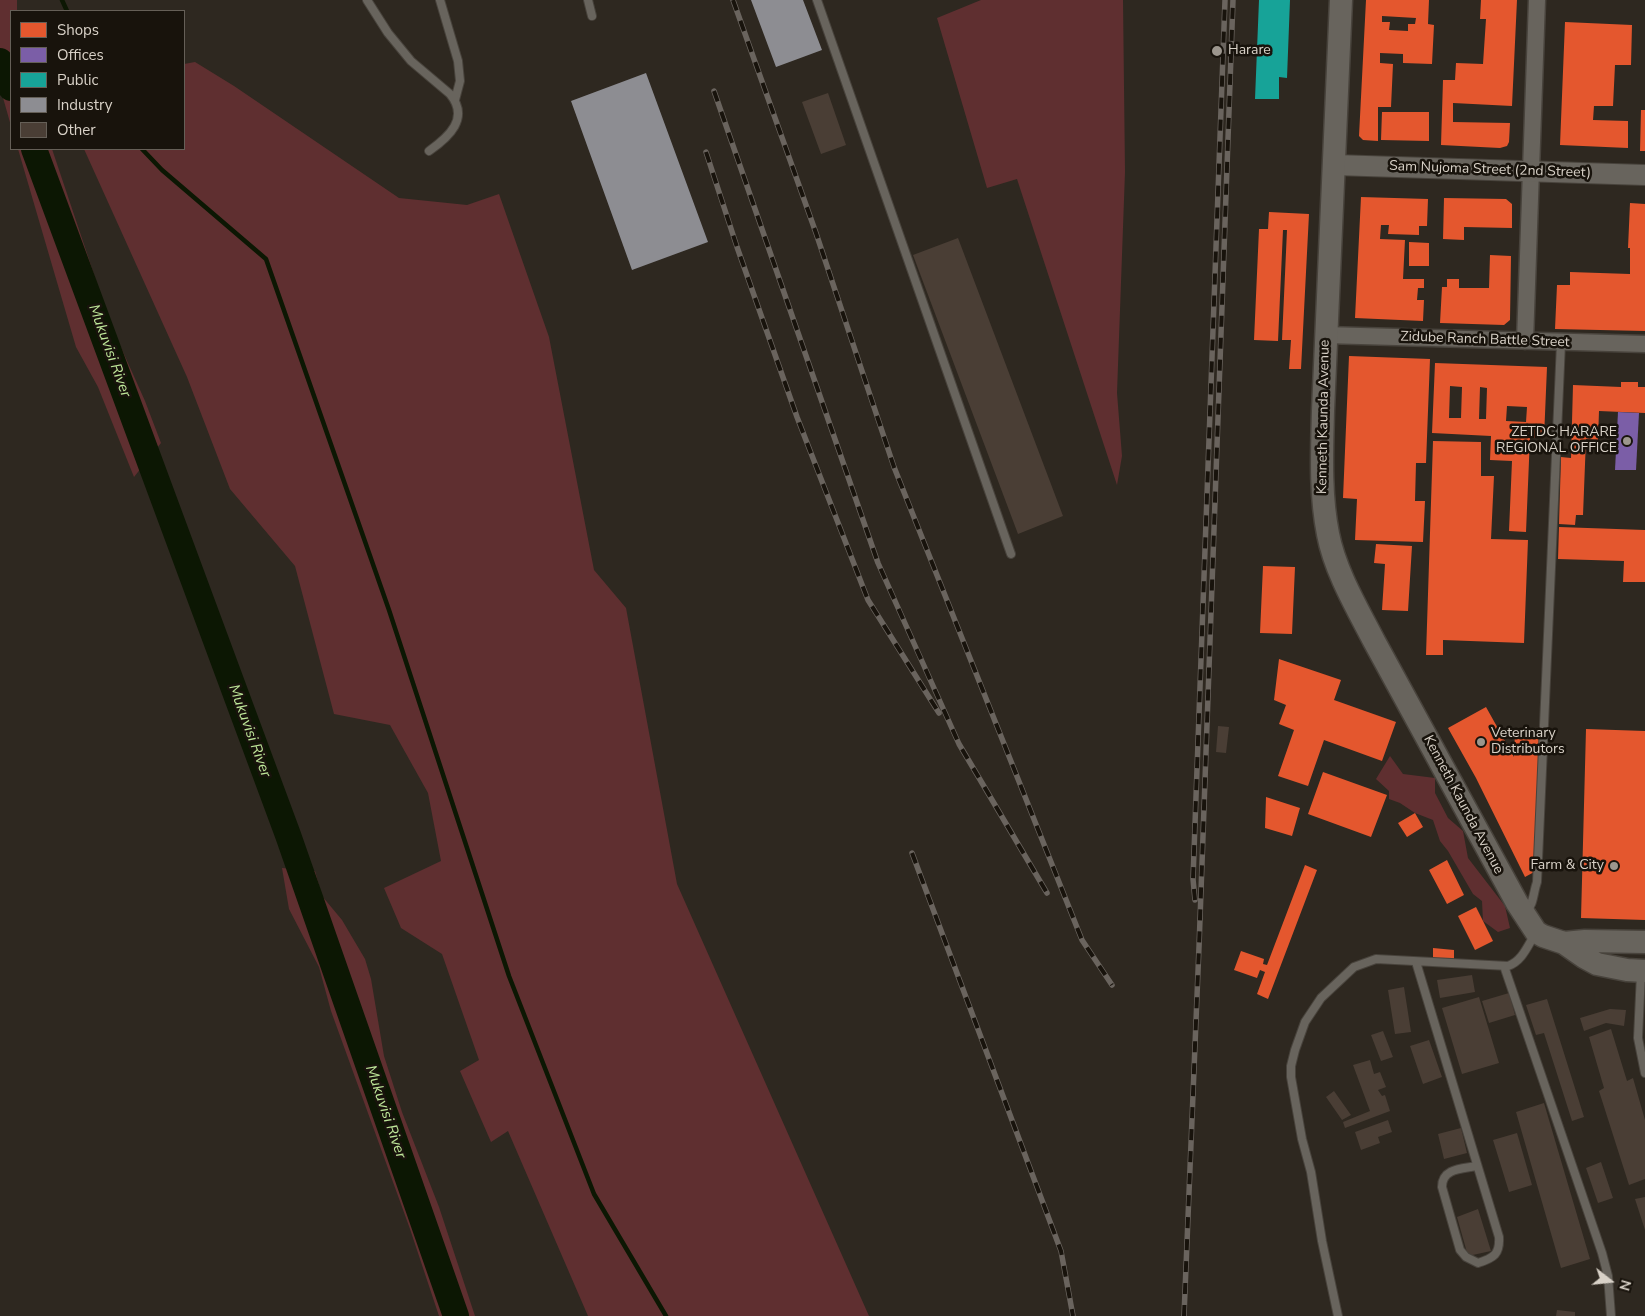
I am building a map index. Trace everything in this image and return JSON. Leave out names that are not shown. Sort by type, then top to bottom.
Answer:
[{"type":"main road","name":"Kenneth Kaunda Avenue","points":[[1341,0],[1335,165],[1325,335],[1322,472],[1328,536],[1339,569],[1374,640],[1517,903],[1530,923]]},
{"type":"main road","points":[[1530,923],[1543,936],[1564,944],[1584,958],[1598,964],[1626,970],[1643,971]]},
{"type":"main road","points":[[1564,944],[1585,941],[1645,942]]},
{"type":"street","points":[[1524,341],[1537,0]]},
{"type":"street","name":"Sam Nujoma Street (2nd Street)","points":[[1335,165],[1645,175]]},
{"type":"street","name":"Zidube Ranch Battle Street","points":[[1325,335],[1645,344]]},
{"type":"lane","points":[[367,0],[388,33],[411,61],[450,94],[458,106],[455,126],[450,134],[429,151]]},
{"type":"lane","points":[[440,0],[458,61],[460,81],[455,100]]},
{"type":"lane","points":[[588,0],[592,16]]},
{"type":"lane","points":[[816,0],[1011,554]]},
{"type":"lane","points":[[1338,1316],[1322,1241],[1313,1181],[1302,1139],[1291,1077],[1293,1058],[1305,1022],[1321,998],[1354,968],[1376,959],[1504,966],[1513,964],[1522,957],[1530,923],[1534,891],[1538,882],[1561,343]]},
{"type":"lane","points":[[1416,962],[1499,1237],[1500,1246],[1497,1253],[1490,1259],[1478,1263],[1466,1257],[1460,1250],[1442,1187],[1442,1180],[1452,1171],[1477,1166]]},
{"type":"lane","points":[[1504,966],[1602,1253],[1608,1276],[1611,1316]]},
{"type":"lane","points":[[1643,971],[1638,1038],[1645,1073]]},
{"type":"shaded area","points":[[0,0],[17,0],[17,10],[10,10],[10,122],[0,87]]},
{"type":"shaded area","points":[[981,0],[1123,0],[1125,172],[1117,393],[1122,456],[1117,485],[1017,179],[987,188],[937,18]]},
{"type":"shaded area","points":[[195,62],[234,86],[399,198],[467,205],[499,194],[549,337],[594,570],[626,608],[677,884],[869,1316],[588,1316],[508,1131],[491,1142],[460,1071],[479,1060],[442,954],[401,928],[384,888],[441,861],[428,793],[390,725],[334,714],[295,566],[230,489],[187,377],[84,150],[185,150],[185,64]]},
{"type":"shaded area","points":[[18,150],[52,150],[111,325],[145,401],[161,443],[134,477],[98,387],[76,347]]},
{"type":"shaded area","points":[[1390,756],[1403,774],[1435,778],[1435,793],[1448,818],[1463,831],[1468,858],[1505,906],[1510,928],[1498,932],[1483,921],[1482,901],[1473,894],[1448,851],[1440,841],[1433,820],[1389,799],[1389,791],[1376,779]]},
{"type":"shaded area","points":[[282,868],[315,871],[322,896],[342,920],[365,959],[371,979],[384,1056],[402,1112],[439,1207],[475,1316],[439,1316],[410,1229],[331,1011],[319,967],[289,909]]},
{"type":"building: Shops","points":[[1366,0],[1429,0],[1428,24],[1434,25],[1432,64],[1403,63],[1403,54],[1380,53],[1380,63],[1393,64],[1391,107],[1378,107],[1378,141],[1363,140],[1359,136]],"holes":[[[1382,16],[1416,18],[1415,24],[1408,24],[1408,31],[1389,30],[1390,22],[1382,22]]]},
{"type":"building: Shops","points":[[1481,0],[1517,0],[1512,106],[1453,103],[1453,122],[1510,123],[1509,142],[1507,146],[1500,148],[1441,145],[1443,80],[1455,80],[1456,63],[1483,64],[1486,19],[1480,19]]},
{"type":"building: Shops","points":[[1565,22],[1632,25],[1631,65],[1615,65],[1613,106],[1594,106],[1593,120],[1628,121],[1628,148],[1560,145]]},
{"type":"building: Shops","points":[[1641,110],[1645,110],[1645,151],[1640,151]]},
{"type":"building: Shops","points":[[1382,112],[1429,112],[1429,141],[1381,140]]},
{"type":"building: Shops","points":[[1361,197],[1428,199],[1427,226],[1419,226],[1419,235],[1388,234],[1389,225],[1381,225],[1380,239],[1405,240],[1403,279],[1424,279],[1424,288],[1418,288],[1417,300],[1424,300],[1423,321],[1355,318]]},
{"type":"building: Shops","points":[[1444,198],[1506,199],[1512,204],[1512,228],[1464,227],[1464,240],[1443,239]]},
{"type":"building: Shops","points":[[1630,203],[1645,204],[1645,331],[1555,329],[1557,285],[1570,285],[1570,272],[1630,274],[1630,248],[1628,248]]},
{"type":"building: Shops","points":[[1269,212],[1309,214],[1301,369],[1289,369],[1291,340],[1282,340],[1287,230],[1283,230],[1278,341],[1254,340],[1259,229],[1268,229]]},
{"type":"building: Shops","points":[[1409,242],[1429,243],[1429,266],[1409,266]]},
{"type":"building: Shops","points":[[1490,255],[1511,256],[1510,320],[1504,325],[1440,323],[1442,287],[1447,287],[1447,279],[1459,279],[1459,288],[1489,288]]},
{"type":"building: Shops","points":[[1349,356],[1430,359],[1426,463],[1416,463],[1415,501],[1425,501],[1423,542],[1355,540],[1357,499],[1343,498]]},
{"type":"building: Shops","points":[[1435,363],[1547,367],[1544,438],[1530,437],[1526,532],[1509,531],[1512,461],[1490,460],[1491,436],[1432,433]],"holes":[[[1450,386],[1462,387],[1461,418],[1449,418]],[[1480,387],[1487,388],[1486,419],[1479,419]],[[1507,406],[1527,407],[1526,422],[1506,421]]]},
{"type":"building: Shops","points":[[1621,382],[1638,382],[1638,387],[1645,387],[1645,413],[1599,411],[1598,440],[1586,439],[1583,515],[1576,515],[1575,525],[1559,524],[1561,457],[1571,458],[1573,385],[1621,387]]},
{"type":"building: Shops","points":[[1433,441],[1481,442],[1481,476],[1494,476],[1491,539],[1528,540],[1524,643],[1443,640],[1443,655],[1426,655]]},
{"type":"building: Shops","points":[[1559,527],[1645,530],[1645,582],[1623,582],[1624,561],[1558,559]]},
{"type":"building: Shops","points":[[1376,544],[1412,546],[1408,611],[1382,610],[1385,564],[1374,563]]},
{"type":"building: Shops","points":[[1263,566],[1295,567],[1292,634],[1260,633]]},
{"type":"building: Shops","points":[[1279,659],[1341,680],[1334,700],[1396,722],[1382,761],[1324,740],[1308,786],[1278,776],[1294,730],[1279,724],[1286,705],[1274,700]]},
{"type":"building: Shops","points":[[1486,707],[1514,757],[1515,731],[1540,732],[1536,871],[1525,877],[1476,778],[1448,728]]},
{"type":"building: Shops","points":[[1586,729],[1645,731],[1645,920],[1581,918]]},
{"type":"building: Shops","points":[[1323,772],[1387,795],[1371,837],[1308,814]]},
{"type":"building: Shops","points":[[1266,797],[1300,808],[1292,836],[1265,828]]},
{"type":"building: Shops","points":[[1415,813],[1423,827],[1407,837],[1398,823]]},
{"type":"building: Shops","points":[[1447,860],[1464,895],[1447,904],[1429,870]]},
{"type":"building: Shops","points":[[1305,865],[1317,870],[1268,999],[1257,994],[1265,972],[1260,970],[1257,978],[1234,970],[1241,951],[1264,959],[1263,964],[1267,965]]},
{"type":"building: Shops","points":[[1476,907],[1493,941],[1475,950],[1458,916]]},
{"type":"building: Shops","points":[[1433,948],[1454,950],[1454,960],[1433,958]]},
{"type":"building: Offices","name":"ZETDC HARARE REGIONAL OFFICE","points":[[1618,412],[1639,413],[1636,470],[1615,470]]},
{"type":"building: Public","points":[[1259,0],[1290,0],[1287,78],[1279,77],[1279,99],[1255,99]]},
{"type":"building: Industry","points":[[751,0],[803,0],[822,50],[776,67]]},
{"type":"building: Industry","points":[[646,73],[708,242],[632,270],[571,101]]},
{"type":"building: Other","points":[[828,93],[846,145],[821,154],[802,102]]},
{"type":"building: Other","points":[[958,238],[1063,516],[1018,534],[913,255]]},
{"type":"building: Other","points":[[1218,726],[1229,727],[1226,753],[1216,752]]},
{"type":"building: Other","points":[[1472,975],[1475,992],[1440,998],[1437,980]]},
{"type":"building: Other","points":[[1404,987],[1411,1032],[1395,1034],[1388,990]]},
{"type":"building: Other","points":[[1509,993],[1515,1015],[1489,1023],[1482,1001]]},
{"type":"building: Other","points":[[1479,997],[1499,1063],[1462,1074],[1442,1008]]},
{"type":"building: Other","points":[[1547,999],[1584,1117],[1572,1121],[1544,1033],[1536,1035],[1526,1005]]},
{"type":"building: Other","points":[[1610,1009],[1626,1010],[1624,1026],[1606,1023],[1584,1031],[1580,1018]]},
{"type":"building: Other","points":[[1611,1029],[1627,1081],[1633,1078],[1645,1120],[1645,1179],[1629,1185],[1599,1091],[1604,1088],[1589,1037]]},
{"type":"building: Other","points":[[1383,1031],[1393,1057],[1381,1061],[1371,1035]]},
{"type":"building: Other","points":[[1429,1040],[1442,1077],[1423,1084],[1410,1046]]},
{"type":"building: Other","points":[[1370,1060],[1374,1074],[1380,1072],[1386,1087],[1378,1090],[1382,1096],[1385,1095],[1390,1111],[1345,1128],[1343,1122],[1370,1111],[1353,1065]]},
{"type":"building: Other","points":[[1334,1091],[1351,1115],[1342,1120],[1326,1097]]},
{"type":"building: Other","points":[[1544,1103],[1590,1259],[1561,1268],[1516,1112]]},
{"type":"building: Other","points":[[1388,1120],[1392,1132],[1378,1137],[1380,1143],[1361,1150],[1355,1132]]},
{"type":"building: Other","points":[[1461,1128],[1467,1153],[1444,1159],[1438,1134]]},
{"type":"building: Other","points":[[1517,1133],[1532,1185],[1509,1192],[1493,1140]]},
{"type":"building: Other","points":[[1601,1162],[1613,1198],[1598,1203],[1586,1168]]},
{"type":"building: Other","points":[[1645,1197],[1645,1230],[1635,1199]]},
{"type":"building: Other","points":[[1478,1209],[1491,1251],[1468,1256],[1457,1217]]},
{"type":"building: Other","points":[[1557,1310],[1575,1312],[1575,1316],[1556,1316]]},
{"type":"waterway","points":[[62,0],[67,10]]},
{"type":"waterway","name":"Mukuvisi River","points":[[0,61],[10,86]]},
{"type":"waterway","name":"Mukuvisi River","points":[[34,150],[288,835],[456,1316]]},
{"type":"waterway","points":[[143,150],[162,170],[266,259],[389,610],[509,976],[594,1194],[666,1316]]},
{"type":"railway","points":[[733,0],[816,233],[894,467],[1082,940],[1112,985]]},
{"type":"railway","points":[[1195,900],[1193,879],[1225,0]]},
{"type":"railway","points":[[1184,1316],[1233,0]]},
{"type":"railway","points":[[714,91],[878,563],[959,744],[1047,893]]},
{"type":"railway","points":[[706,152],[737,247],[797,417],[868,600],[939,713]]},
{"type":"railway","points":[[912,853],[1061,1251],[1073,1316]]},
{"type":"place","name":"Harare","points":[[1217,51]]},
{"type":"place","name":"ZETDC HARARE REGIONAL OFFICE","points":[[1627,441]]},
{"type":"place","name":"Veterinary Distributors","points":[[1481,742]]},
{"type":"place","name":"Farm & City","points":[[1614,866]]}]
